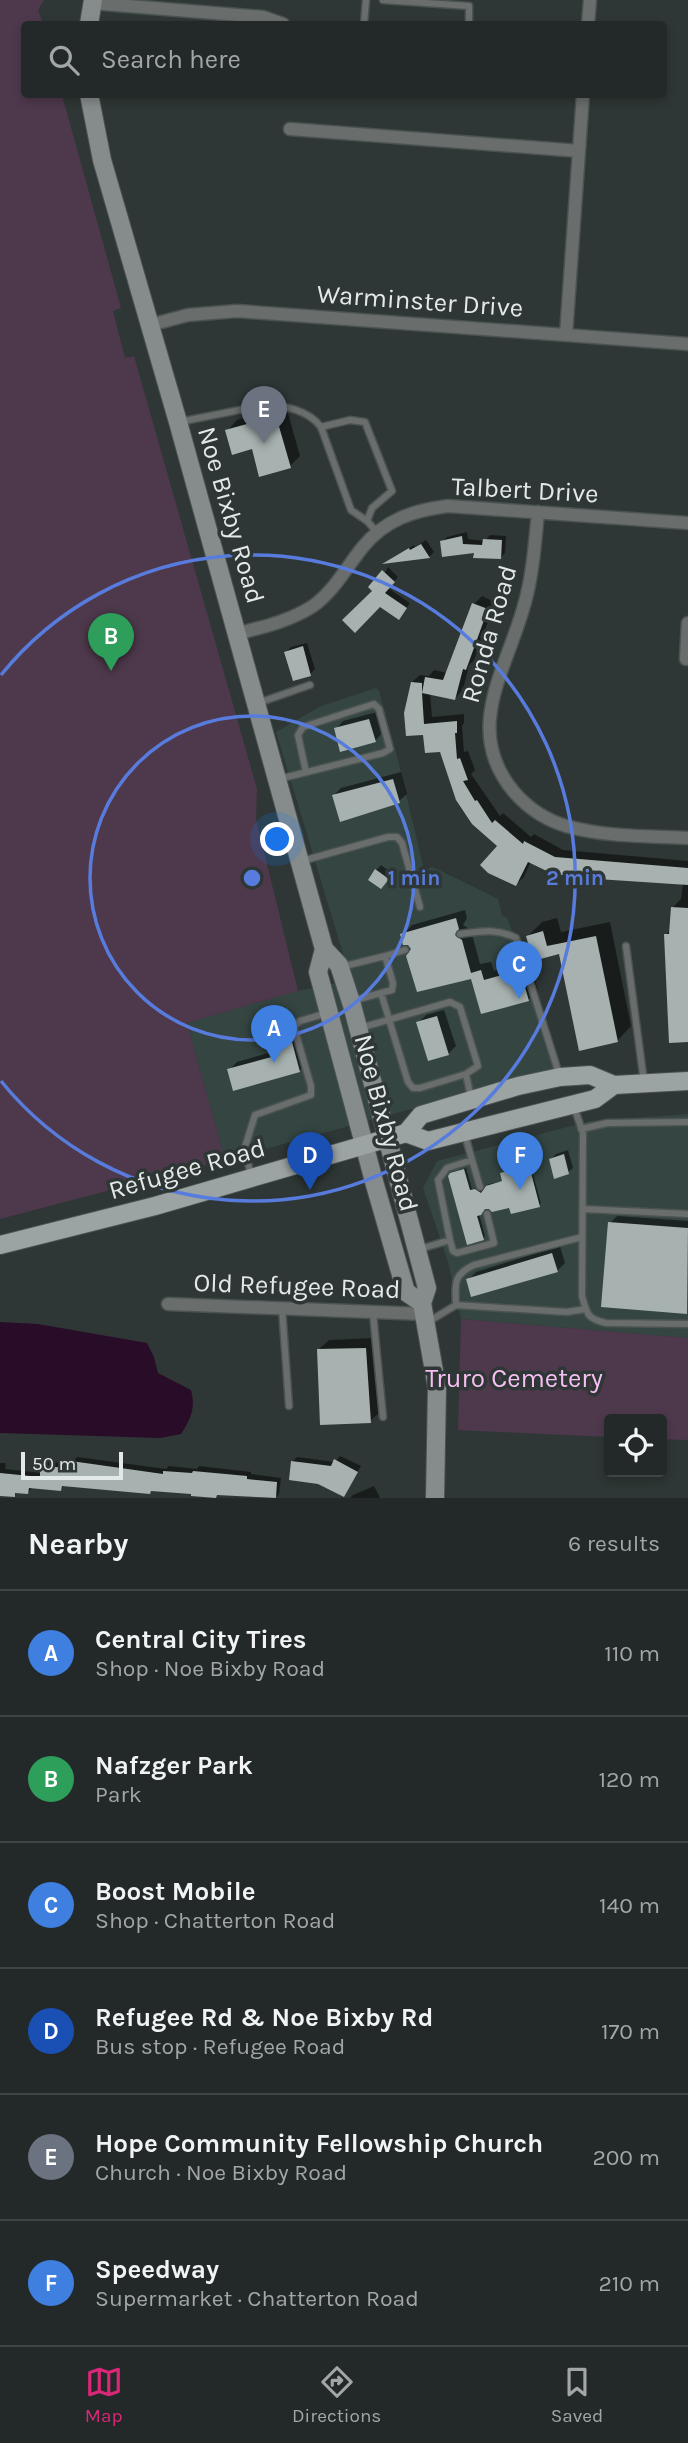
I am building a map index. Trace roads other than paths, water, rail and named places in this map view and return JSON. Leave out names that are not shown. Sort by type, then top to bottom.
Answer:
[{"type":"main road","points":[[614,1085],[595,1099],[428,1141],[406,1133],[421,1115],[518,1086],[560,1077],[590,1075],[614,1085],[688,1080]]},
{"type":"main road","name":"Refugee Road","points":[[0,1245],[94,1222],[406,1133]]},
{"type":"street","points":[[588,21],[590,0]]},
{"type":"street","points":[[90,21],[93,2],[263,17],[274,21]]},
{"type":"street","name":"Noe Bixby Road","points":[[90,98],[102,160],[324,949],[340,968],[351,1002],[418,1250],[427,1288],[424,1313],[437,1388],[435,1498]]},
{"type":"street","points":[[566,335],[583,98]]},
{"type":"street","points":[[290,129],[579,151]]},
{"type":"street","name":"Warminster Drive","points":[[150,326],[188,315],[237,311],[688,344]]},
{"type":"street","name":"Talbert Drive","points":[[236,634],[293,617],[314,605],[332,588],[377,533],[404,515],[421,510],[448,506],[688,523]]},
{"type":"street","name":"Ronda Road","points":[[538,512],[526,601],[495,686],[488,727],[498,768],[522,802],[552,822],[586,831],[688,838]]},
{"type":"street","points":[[686,659],[688,623]]},
{"type":"street","name":"Noe Bixby Road","points":[[324,949],[318,972],[364,1146],[406,1292],[424,1313]]},
{"type":"street","name":"Old Refugee Road","points":[[167,1304],[424,1313]]},
{"type":"lane","points":[[364,21],[366,0]]},
{"type":"lane","points":[[383,0],[470,6],[469,21]]},
{"type":"lane","points":[[177,422],[265,405],[312,416],[321,427],[351,510],[367,521],[377,533]]},
{"type":"lane","points":[[321,427],[350,421],[365,422],[392,491],[372,508],[367,521]]},
{"type":"lane","points":[[256,704],[310,685]]},
{"type":"lane","points":[[277,779],[306,772],[383,753],[390,749],[379,709],[374,704],[303,727],[298,735],[306,772]]},
{"type":"lane","points":[[300,861],[388,837],[397,837],[402,843],[420,907]]},
{"type":"lane","points":[[460,934],[490,929],[516,938],[560,1077]]},
{"type":"lane","points":[[626,946],[644,1082]]},
{"type":"lane","points":[[340,968],[405,950]]},
{"type":"lane","points":[[351,1002],[392,990],[393,983],[385,956]]},
{"type":"lane","points":[[358,1028],[389,1019],[450,1002],[460,1007],[478,1066],[466,1074],[413,1088],[408,1082],[389,1019],[381,993]]},
{"type":"lane","points":[[252,1178],[244,1150],[255,1115],[311,1095],[312,1086],[294,1027],[300,1021],[329,1013]]},
{"type":"lane","points":[[466,1074],[472,1099]]},
{"type":"lane","points":[[572,1103],[583,1133],[582,1296],[586,1309],[593,1320],[606,1323],[688,1324]]},
{"type":"lane","points":[[581,1129],[607,1123],[688,1122]]},
{"type":"lane","points":[[464,1132],[480,1188]]},
{"type":"lane","points":[[472,1160],[447,1168],[438,1180],[453,1251],[457,1253],[494,1243],[487,1214]]},
{"type":"lane","points":[[583,1209],[688,1214]]},
{"type":"lane","points":[[456,1305],[458,1276],[464,1270],[474,1265],[582,1237]]},
{"type":"lane","points":[[418,1250],[450,1240]]},
{"type":"lane","points":[[424,1313],[456,1305],[568,1312],[586,1309]]},
{"type":"lane","points":[[282,1308],[289,1406]]},
{"type":"lane","points":[[373,1313],[383,1417]]},
{"type":"place","name":"Hope Community Fellowship Church","points":[[264,444]]},
{"type":"place","name":"Nafzger Park","points":[[111,671]]},
{"type":"place","name":"Boost Mobile","points":[[519,999]]},
{"type":"place","name":"Central City Tires","points":[[274,1063]]},
{"type":"place","name":"Refugee Rd & Noe Bixby Rd","points":[[310,1190]]},
{"type":"place","name":"Speedway","points":[[520,1190]]},
{"type":"park label","name":"Truro Cemetery","points":[[514,1378]]}]
